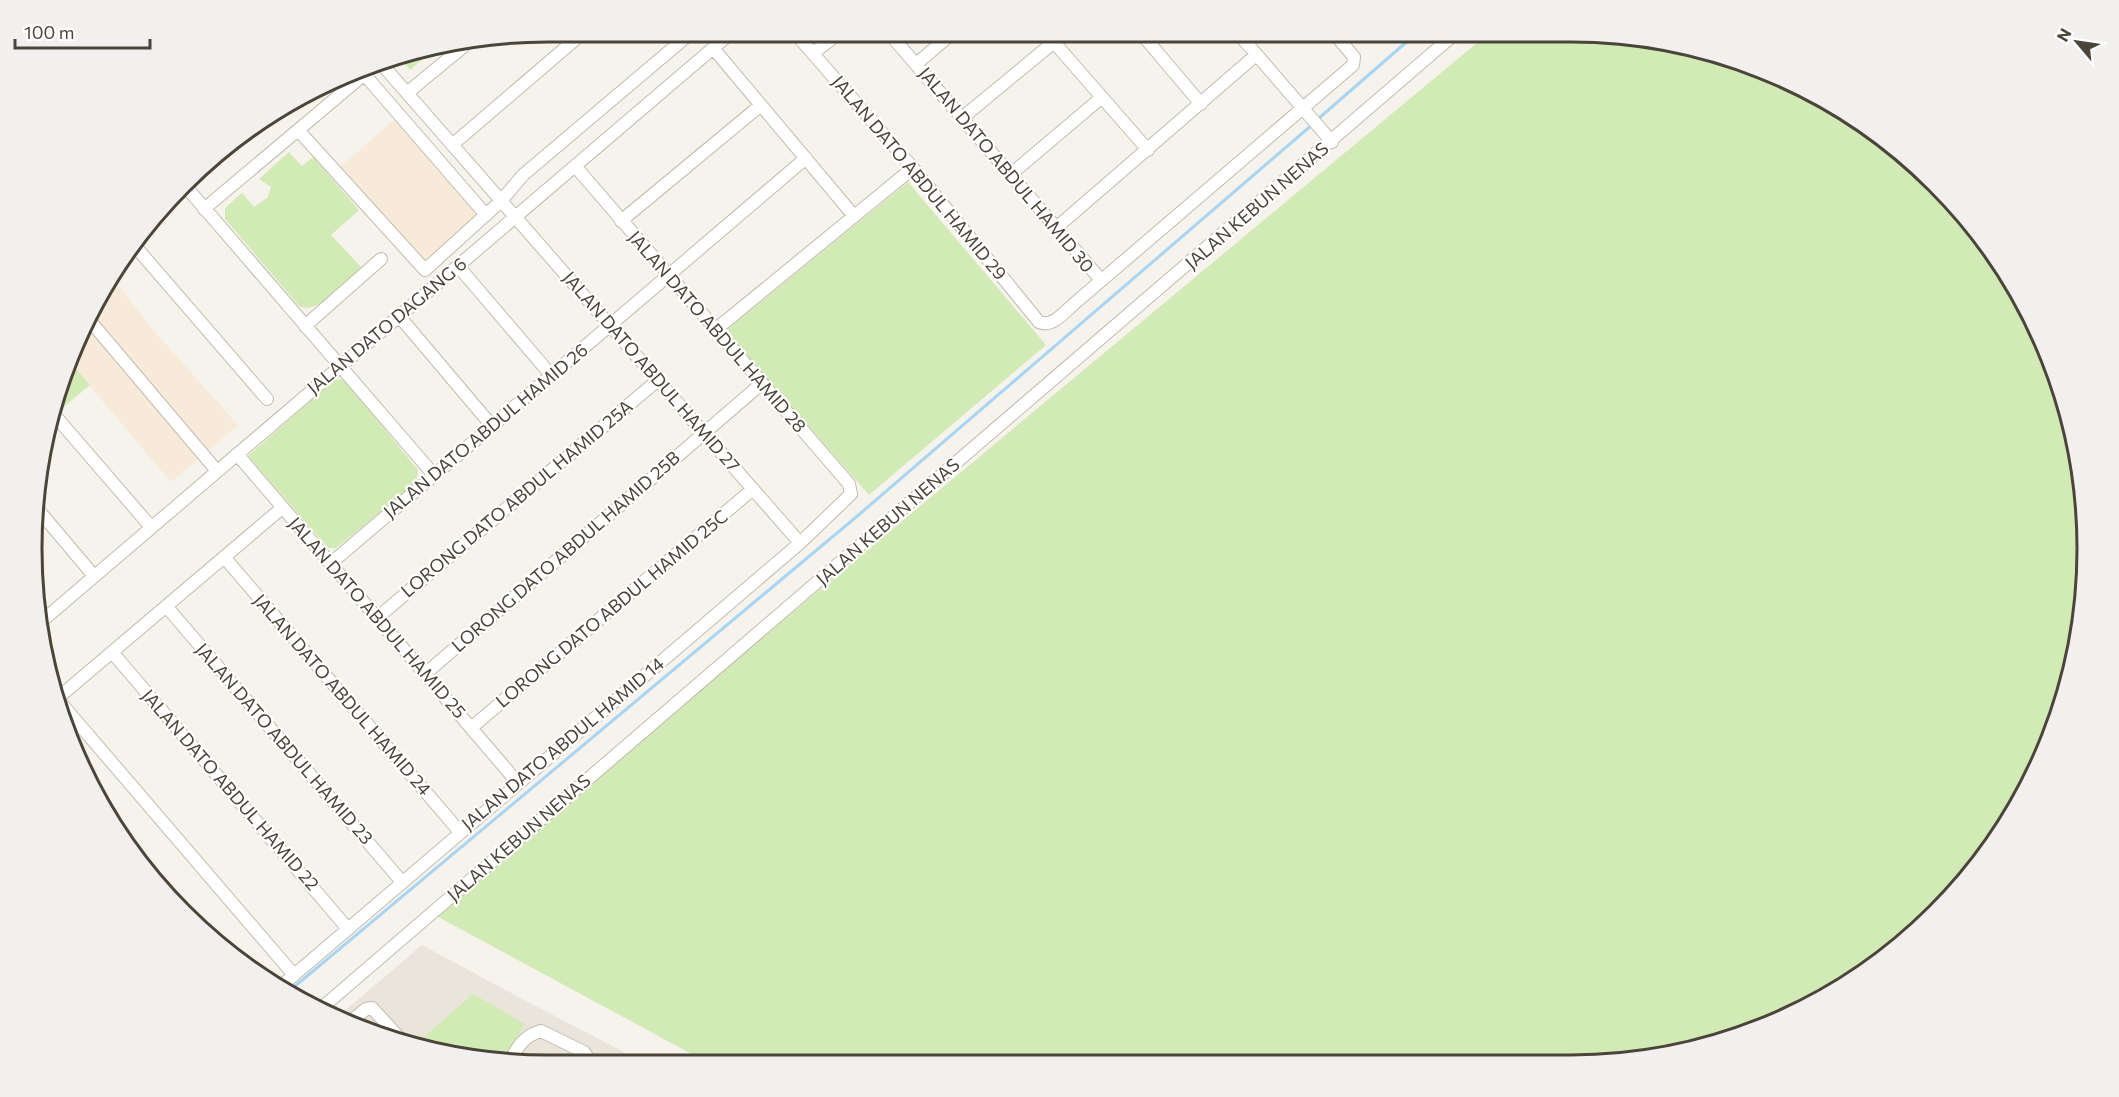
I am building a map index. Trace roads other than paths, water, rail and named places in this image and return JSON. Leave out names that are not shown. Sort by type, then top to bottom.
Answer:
[{"type":"street","points":[[452,145],[572,42]]},
{"type":"street","points":[[298,129],[425,270],[501,201],[523,175],[680,42]]},
{"type":"street","name":"JALAN DATO DAGANG 6","points":[[46,617],[720,42]]},
{"type":"street","name":"JALAN DATO ABDUL HAMID 29","points":[[803,42],[913,168],[1040,322],[1050,324],[1101,280]]},
{"type":"street","points":[[813,53],[828,42]]},
{"type":"street","name":"JALAN DATO ABDUL HAMID 30","points":[[897,42],[1101,280]]},
{"type":"street","points":[[916,64],[942,42]]},
{"type":"street","points":[[962,118],[1044,42]]},
{"type":"street","points":[[1053,42],[1148,150]]},
{"type":"street","points":[[1148,42],[1201,104]]},
{"type":"street","points":[[1245,42],[1332,142]]},
{"type":"street","points":[[1101,280],[1303,108],[1354,61],[1340,42]]},
{"type":"street","name":"JALAN KEBUN NENAS","points":[[326,1004],[1446,42]]},
{"type":"street","points":[[713,48],[854,216]]},
{"type":"street","points":[[407,93],[457,51]]},
{"type":"street","points":[[1056,228],[1256,55]]},
{"type":"street","name":"JALAN DATO ABDUL HAMID 27","points":[[386,69],[800,543]]},
{"type":"street","points":[[366,77],[486,215]]},
{"type":"street","points":[[204,209],[356,81]]},
{"type":"street","points":[[1011,175],[1101,98]]},
{"type":"street","points":[[621,221],[761,105]]},
{"type":"street","name":"JALAN DATO ABDUL HAMID 26","points":[[330,564],[806,158]]},
{"type":"street","name":"JALAN DATO ABDUL HAMID 28","points":[[574,166],[849,484],[851,494],[846,501]]},
{"type":"street","points":[[715,330],[913,168]]},
{"type":"street","points":[[189,191],[434,475]]},
{"type":"street","points":[[139,251],[267,399]]},
{"type":"street","points":[[304,326],[381,259]]},
{"type":"street","points":[[458,266],[551,375]]},
{"type":"street","points":[[399,316],[492,426]]},
{"type":"street","points":[[94,325],[217,471]]},
{"type":"street","name":"LORONG DATO ABDUL HAMID 25A","points":[[377,618],[658,380]]},
{"type":"street","name":"LORONG DATO ABDUL HAMID 25B","points":[[424,674],[761,384]]},
{"type":"street","points":[[58,420],[151,527]]},
{"type":"street","name":"JALAN DATO ABDUL HAMID 25","points":[[237,454],[518,783]]},
{"type":"street","name":"LORONG DATO ABDUL HAMID 25C","points":[[471,728],[753,489]]},
{"type":"street","name":"JALAN DATO ABDUL HAMID 14","points":[[286,982],[800,543],[846,501]]},
{"type":"street","points":[[63,693],[282,508]]},
{"type":"street","points":[[43,516],[94,576]]},
{"type":"street","name":"JALAN DATO ABDUL HAMID 24","points":[[224,557],[460,832]]},
{"type":"street","name":"JALAN DATO ABDUL HAMID 23","points":[[166,606],[402,882]]},
{"type":"street","name":"JALAN DATO ABDUL HAMID 22","points":[[112,652],[348,929]]},
{"type":"street","points":[[70,714],[294,975]]},
{"type":"street","points":[[357,1017],[366,1009],[372,1008],[392,1030]]},
{"type":"street","points":[[514,1054],[522,1041],[541,1031],[586,1055]]},
{"type":"waterway","points":[[1318,119],[1407,42]]},
{"type":"waterway","points":[[294,987],[855,518],[1313,124]]}]
